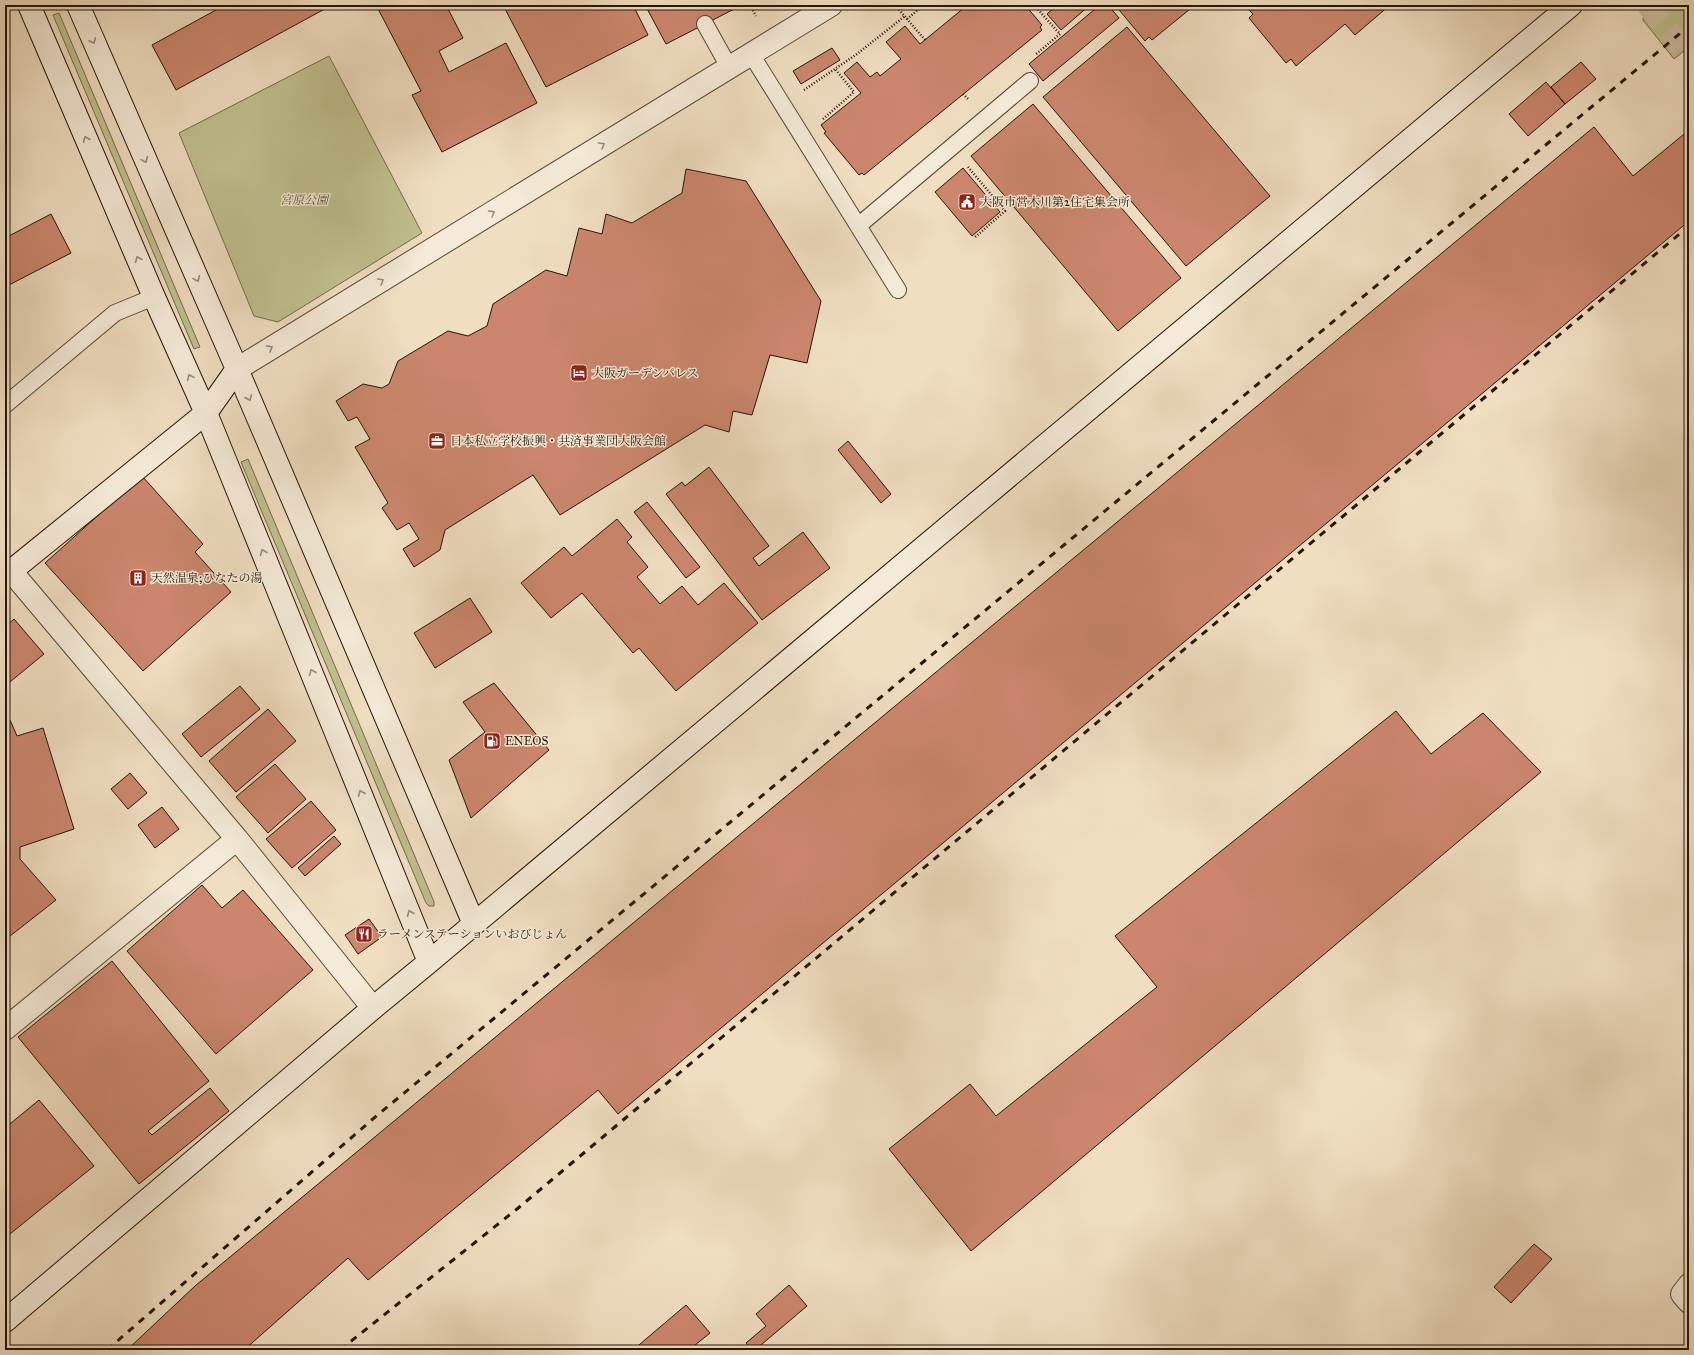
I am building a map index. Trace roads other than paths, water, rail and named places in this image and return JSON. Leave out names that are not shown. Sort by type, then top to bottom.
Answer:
[{"type":"street","points":[[29,5],[154,297],[206,413],[430,962]]},
{"type":"street","points":[[78,5],[237,369],[474,924]]},
{"type":"street","points":[[373,1008],[237,839],[7,570],[206,413],[237,369],[831,5]]},
{"type":"street","points":[[5,1321],[373,1008],[430,962],[1571,5]]},
{"type":"street","points":[[5,1029],[237,839]]},
{"type":"street","points":[[1689,1285],[1682,1294],[1689,1302]]},
{"type":"lane","points":[[705,24],[729,67]]},
{"type":"lane","points":[[751,54],[898,290]]},
{"type":"lane","points":[[858,226],[1030,81]]},
{"type":"lane","points":[[5,405],[115,313],[154,297]]},
{"type":"tunnel","points":[[1647,5],[1689,55]]},
{"type":"railway","points":[[107,1350],[374,1118],[1689,26]]},
{"type":"railway","points":[[340,1350],[517,1209],[1689,226]]},
{"type":"place","name":"大阪市営木川第2住宅集会所","points":[[967,202]]},
{"type":"place","name":"大阪ガーデンパレス","points":[[579,373]]},
{"type":"place","name":"日本私立学校振興・共済事業団大阪会館","points":[[437,441]]},
{"type":"place","name":"天然温泉;ひなたの湯","points":[[138,578]]},
{"type":"place","name":"ENEOS","points":[[492,741]]},
{"type":"place","name":"ラーメンステーションいおびじょん","points":[[364,934]]},
{"type":"park label","name":"宮原公園","points":[[304,200]]}]
